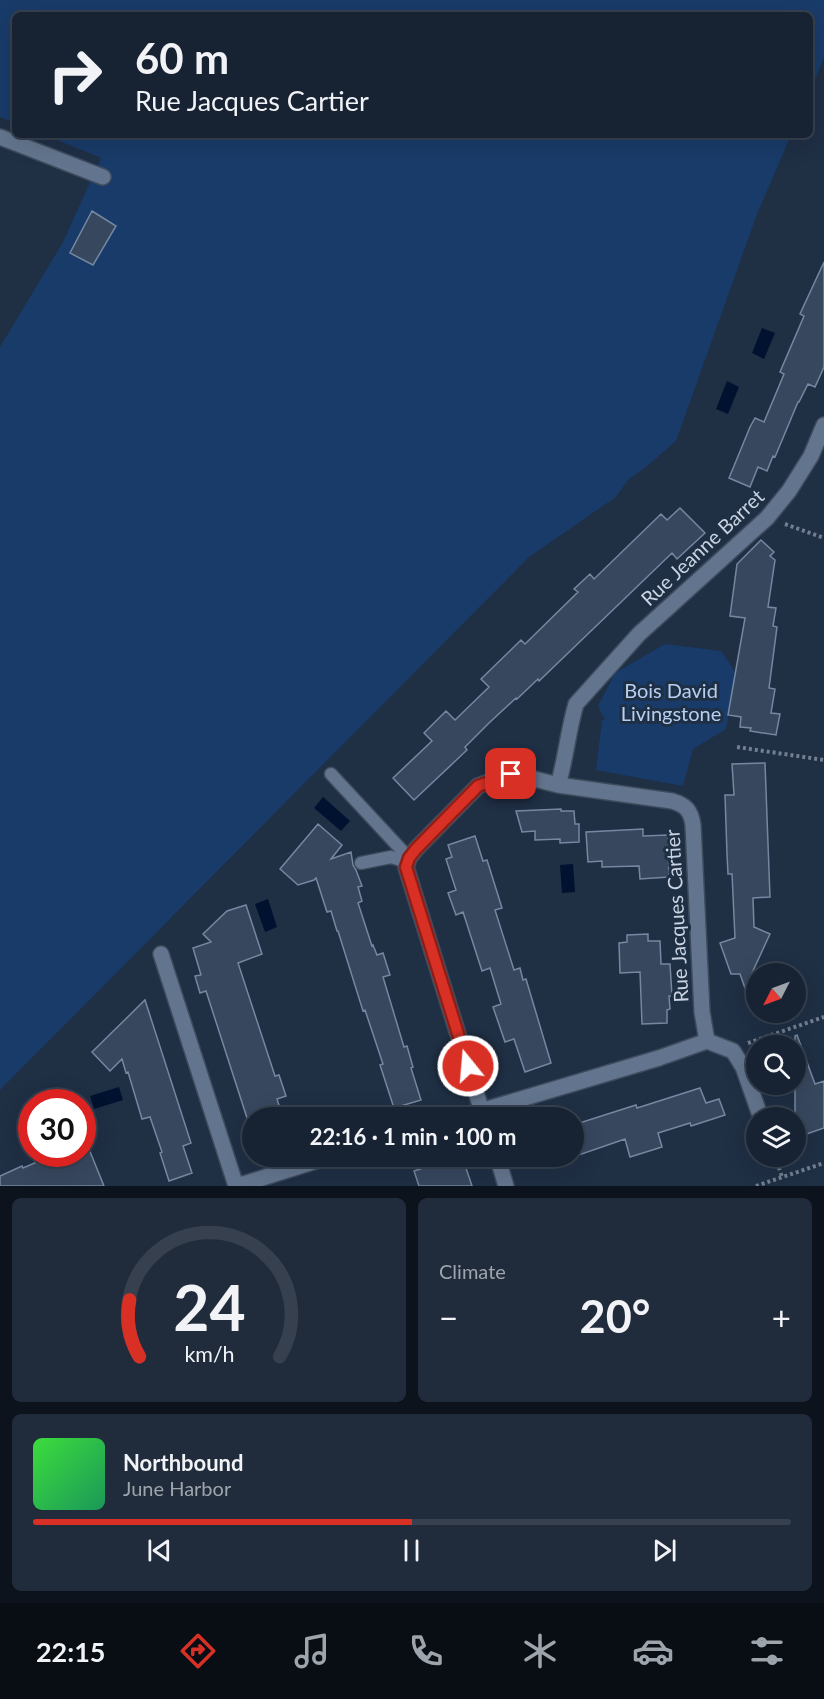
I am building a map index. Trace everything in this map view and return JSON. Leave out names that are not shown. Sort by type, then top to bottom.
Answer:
[{"type":"street","points":[[0,137],[103,177]]},
{"type":"street","name":"Rue Jeanne Barret","points":[[558,785],[576,704],[639,634],[766,518],[789,491],[811,456],[824,425]]},
{"type":"street","name":"Rue Jacques Cartier","points":[[409,860],[478,786],[511,774],[558,785],[680,804],[692,816],[702,1012],[707,1041]]},
{"type":"street","points":[[409,860],[406,867],[481,1107]]},
{"type":"street","points":[[161,954],[237,1186],[297,1167]]},
{"type":"street","points":[[505,1107],[707,1041],[733,1051],[742,1067],[757,1107]]},
{"type":"street","points":[[500,1167],[506,1186]]},
{"type":"lane","points":[[331,774],[409,860]]},
{"type":"lane","points":[[361,863],[391,857],[409,860]]},
{"type":"path","points":[[766,518],[824,538]]},
{"type":"path","points":[[737,747],[824,760]]},
{"type":"path","points":[[733,1051],[746,1044],[824,1017]]},
{"type":"path","points":[[756,1186],[824,1163]]},
{"type":"path","points":[[779,1167],[782,1177]]},
{"type":"green space","points":[[0,0],[824,0],[824,58],[813,84],[813,12],[12,12],[12,122],[0,117]]},
{"type":"green space","points":[[52,138],[790,138],[757,214],[676,441],[628,480],[616,497],[529,557],[0,1090],[0,347],[63,242],[101,158]]},
{"type":"green space","name":"Bois David Livingstone","points":[[665,644],[721,651],[736,673],[726,729],[693,749],[683,786],[596,770],[602,720],[605,720],[598,706],[615,673]]},
{"type":"shaded area","points":[[762,328],[775,333],[764,359],[752,353]]},
{"type":"shaded area","points":[[727,381],[739,387],[728,414],[716,409]]},
{"type":"shaded area","points":[[323,797],[350,821],[341,831],[314,808]]},
{"type":"shaded area","points":[[573,864],[575,892],[562,893],[560,865]]},
{"type":"shaded area","points":[[268,899],[277,927],[265,932],[255,904]]},
{"type":"shaded area","points":[[119,1087],[123,1100],[96,1108],[96,1094]]},
{"type":"building","points":[[92,211],[116,226],[93,265],[70,253]]},
{"type":"building","points":[[824,262],[824,367],[815,387],[808,384],[798,402],[767,471],[758,467],[750,487],[729,478],[755,418],[764,422],[784,374],[780,372],[804,316],[800,314]]},
{"type":"building","points":[[680,508],[705,533],[677,559],[672,553],[539,681],[538,679],[489,723],[465,747],[467,750],[414,800],[393,778],[432,741],[424,733],[446,711],[455,720],[489,687],[481,679],[521,640],[525,644],[578,592],[574,589],[590,574],[594,579],[661,514],[667,520]]},
{"type":"building","points":[[761,540],[774,552],[770,556],[775,560],[768,607],[776,608],[773,626],[777,627],[769,688],[775,689],[771,713],[780,714],[776,735],[740,727],[741,717],[728,715],[745,618],[730,616],[737,564]]},
{"type":"building","points":[[765,763],[770,897],[753,898],[754,927],[770,934],[757,963],[746,963],[745,988],[740,974],[731,974],[720,943],[735,938],[732,874],[728,874],[725,795],[734,795],[732,764]]},
{"type":"building","points":[[561,809],[561,811],[574,811],[575,824],[579,824],[579,842],[560,843],[560,839],[535,840],[535,831],[522,832],[516,811]]},
{"type":"building","points":[[318,824],[342,845],[331,859],[351,852],[353,865],[362,886],[358,887],[362,901],[358,903],[372,946],[377,955],[383,953],[390,975],[383,977],[404,1047],[407,1046],[421,1100],[394,1107],[380,1065],[383,1064],[365,1010],[363,1011],[331,911],[327,912],[316,878],[298,885],[280,869]]},
{"type":"building","points":[[643,829],[643,836],[668,835],[669,877],[640,879],[639,866],[602,867],[602,861],[588,862],[586,832]]},
{"type":"building","points":[[475,836],[483,861],[487,860],[502,908],[495,910],[514,970],[520,968],[523,980],[526,979],[551,1063],[525,1072],[514,1039],[505,1042],[493,1007],[501,1004],[490,968],[482,971],[463,912],[456,915],[448,893],[456,890],[446,859],[452,857],[448,845]]},
{"type":"building","points":[[246,905],[262,954],[238,963],[275,1076],[279,1075],[286,1096],[277,1099],[280,1107],[243,1107],[206,991],[200,993],[195,976],[201,975],[193,948],[211,942],[203,934],[227,911]]},
{"type":"building","points":[[648,934],[648,941],[660,941],[661,964],[670,964],[672,996],[669,996],[670,1009],[667,1010],[667,1023],[642,1024],[640,972],[620,973],[619,943],[627,942],[627,935]]},
{"type":"building","points":[[145,1000],[191,1143],[183,1146],[192,1173],[169,1181],[150,1117],[142,1119],[122,1059],[110,1071],[92,1052]]},
{"type":"building","points":[[806,1060],[815,1084],[824,1081],[824,1128],[806,1134],[806,1107],[795,1107],[795,1095],[806,1095]]},
{"type":"building","points":[[700,1088],[706,1103],[719,1099],[725,1115],[691,1126],[690,1123],[658,1133],[662,1147],[630,1157],[625,1139],[584,1153],[584,1122],[636,1105],[637,1108]]},
{"type":"building","points":[[96,1166],[104,1186],[0,1186],[0,1176],[20,1167]]},
{"type":"building","points":[[426,1167],[466,1167],[472,1186],[419,1186],[414,1171]]},
{"type":"route","points":[[468,1066],[406,867],[416,849],[478,786],[511,774]]}]
